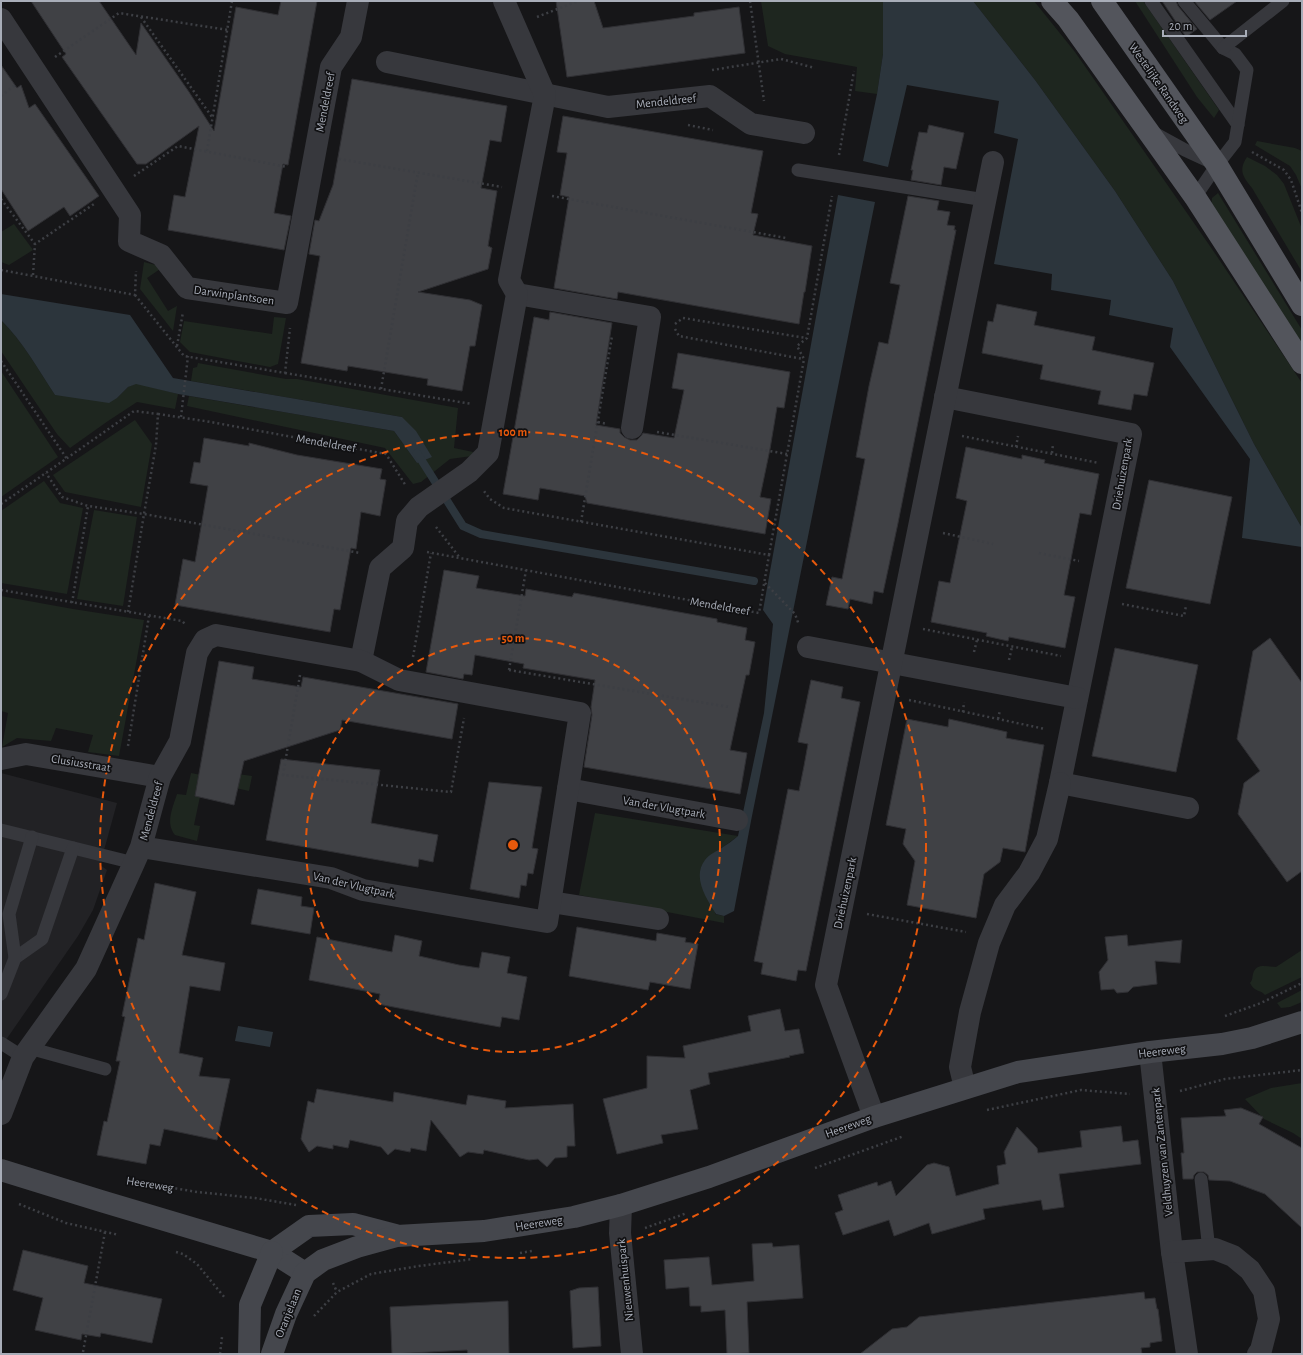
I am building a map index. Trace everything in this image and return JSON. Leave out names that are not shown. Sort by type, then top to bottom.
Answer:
[{"type":"main road","points":[[1052,1],[1068,19],[1195,196],[1302,362]]},
{"type":"main road","name":"Westelijke Randweg","points":[[1102,1],[1216,165],[1302,304]]},
{"type":"main road","name":"Heereweg","points":[[305,1273],[323,1260],[357,1247],[397,1236],[484,1231],[574,1217],[621,1205],[709,1177],[874,1117],[1018,1072],[1150,1052],[1222,1044],[1252,1038],[1302,1022]]},
{"type":"main road","points":[[1,1170],[109,1204],[272,1252],[305,1273]]},
{"type":"main road","name":"Heereweg","points":[[272,1252],[308,1226],[353,1224],[397,1236]]},
{"type":"main road","points":[[249,1354],[250,1305],[272,1252]]},
{"type":"main road","name":"Oranjelaan","points":[[272,1354],[286,1314],[305,1273]]},
{"type":"street","name":"Mendeldreef","points":[[313,167],[331,66],[351,37],[358,1]]},
{"type":"street","points":[[361,661],[380,568],[396,553],[408,521],[419,506],[465,475],[488,453],[517,294],[509,280],[545,95],[504,1]]},
{"type":"street","points":[[1,19],[130,215],[129,241]]},
{"type":"street","name":"Mendeldreef","points":[[387,62],[608,107],[710,96],[751,124],[804,133]]},
{"type":"street","name":"Driehuizenpark","points":[[874,1117],[826,985],[993,162]]},
{"type":"street","name":"Darwinplantsoen","points":[[129,241],[162,255],[187,288],[287,302],[313,167]]},
{"type":"street","points":[[517,294],[650,317],[632,428]]},
{"type":"street","name":"Driehuizenpark","points":[[945,397],[1131,434],[1078,698],[1047,839],[1029,873],[1004,905],[992,937],[970,1012],[960,1067],[966,1088]]},
{"type":"street","points":[[205,640],[216,635],[361,661],[399,680],[504,699]]},
{"type":"street","name":"Mendeldreef","points":[[1,1114],[26,1053],[86,969],[138,855],[160,777],[180,741],[197,653],[205,640]]},
{"type":"street","points":[[808,647],[1078,698]]},
{"type":"street","name":"Van der Vlugtpark","points":[[138,855],[331,878],[362,890],[547,922],[580,713],[504,699]]},
{"type":"street","name":"Clusiusstraat","points":[[1,759],[26,754],[160,777]]},
{"type":"street","points":[[1060,783],[1188,808]]},
{"type":"street","name":"Van der Vlugtpark","points":[[568,789],[737,820]]},
{"type":"street","points":[[550,902],[658,919]]},
{"type":"street","name":"Veldhuyzen van Zantenpark","points":[[1150,1052],[1172,1252],[1187,1354]]},
{"type":"street","name":"Nieuwenhuispark","points":[[621,1205],[620,1233],[632,1354]]},
{"type":"street","points":[[1172,1252],[1216,1249],[1233,1256],[1250,1270],[1264,1291],[1269,1319],[1262,1353]]},
{"type":"lane","points":[[1151,1],[1238,125]]},
{"type":"lane","points":[[1184,1],[1223,48],[1235,54],[1247,70],[1235,142],[1216,165],[1195,196]]},
{"type":"lane","points":[[1223,48],[1283,1]]},
{"type":"lane","points":[[1146,129],[1216,165]]},
{"type":"lane","points":[[798,170],[985,200]]},
{"type":"lane","points":[[1,830],[73,848],[138,855]]},
{"type":"lane","points":[[1,994],[15,958],[9,914],[32,837]]},
{"type":"lane","points":[[15,958],[42,939],[73,848]]},
{"type":"lane","points":[[1,1043],[26,1053],[105,1069]]},
{"type":"lane","points":[[1201,1180],[1209,1250]]},
{"type":"path","points":[[207,151],[232,1]]},
{"type":"path","points":[[514,26],[578,1]]},
{"type":"path","points":[[750,1],[768,127]]},
{"type":"path","points":[[1,96],[119,13],[228,30]]},
{"type":"path","points":[[141,16],[212,118]]},
{"type":"path","points":[[804,359],[797,346],[807,338],[854,71]]},
{"type":"path","points":[[1235,142],[1284,170],[1291,180],[1302,213]]},
{"type":"path","points":[[35,244],[178,146],[313,167]]},
{"type":"path","points":[[381,389],[418,172]]},
{"type":"path","points":[[1,198],[35,244],[33,275]]},
{"type":"path","points":[[129,241],[137,265],[135,295]]},
{"type":"path","points":[[1,270],[135,295],[184,356],[496,408]]},
{"type":"path","points":[[177,347],[187,288]]},
{"type":"path","points":[[285,373],[292,313],[287,302]]},
{"type":"path","points":[[581,522],[616,312]]},
{"type":"path","points":[[804,359],[679,336],[673,325],[683,318],[807,338]]},
{"type":"path","points":[[181,417],[188,356]]},
{"type":"path","name":"Mendeldreef","points":[[46,473],[62,497],[88,506],[396,553],[431,553],[759,613],[804,359]]},
{"type":"path","points":[[1,361],[67,459]]},
{"type":"path","name":"Mendeldreef","points":[[1,504],[134,411],[205,421],[386,454],[419,506],[460,558]]},
{"type":"path","points":[[128,612],[156,445],[158,414]]},
{"type":"path","points":[[598,422],[787,454]]},
{"type":"path","points":[[938,431],[1124,468]]},
{"type":"path","points":[[465,475],[490,499],[504,508],[769,555]]},
{"type":"path","points":[[72,603],[88,506]]},
{"type":"path","points":[[919,528],[993,544]]},
{"type":"path","points":[[1039,552],[1104,566]]},
{"type":"path","points":[[409,682],[431,553]]},
{"type":"path","points":[[504,699],[526,570]]},
{"type":"path","points":[[764,583],[794,614]]},
{"type":"path","points":[[1,590],[182,621],[205,640]]},
{"type":"path","points":[[1098,599],[1184,616],[1186,606]]},
{"type":"path","points":[[124,770],[149,616]]},
{"type":"path","points":[[899,624],[1085,661]]},
{"type":"path","points":[[304,651],[283,774],[451,792],[468,693]]},
{"type":"path","points":[[509,670],[728,707]]},
{"type":"path","points":[[885,695],[1070,734]]},
{"type":"path","points":[[842,909],[992,937]]},
{"type":"path","points":[[1156,1096],[1188,1090],[1225,1079],[1302,1070]]},
{"type":"path","name":"Heereweg","points":[[118,1179],[197,1192],[255,1198],[300,1205]]},
{"type":"path","points":[[15,1203],[66,1223],[119,1235]]},
{"type":"path","points":[[82,1352],[105,1232]]},
{"type":"path","points":[[176,1252],[183,1254],[197,1264],[207,1274],[224,1298]]},
{"type":"path","points":[[220,1354],[222,1336]]},
{"type":"shaded area","points":[[761,1],[883,1],[883,54],[877,94],[855,91],[857,67],[785,54],[768,46]]},
{"type":"shaded area","points":[[883,1],[973,1],[1035,80],[1115,191],[1173,281],[1254,444],[1302,528],[1302,547],[1242,538],[1250,459],[1170,347],[1173,328],[1109,315],[1111,300],[1051,290],[1052,274],[994,264],[1018,139],[994,133],[999,101],[907,85],[888,167],[863,161],[877,94],[883,54]]},
{"type":"shaded area","points":[[973,1],[1034,1],[1075,52],[1212,249],[1302,383],[1302,528],[1254,444],[1173,281],[1115,191],[1035,80]]},
{"type":"shaded area","points":[[1135,1],[1143,1],[1219,110],[1214,118],[1197,97]]},
{"type":"shaded area","points":[[1257,141],[1295,148],[1302,151],[1302,189],[1290,166],[1255,145]]},
{"type":"shaded area","points":[[1247,157],[1265,166],[1277,175],[1284,184],[1302,229],[1302,272],[1244,177],[1242,170]]},
{"type":"shaded area","points":[[1218,193],[1302,330],[1302,350],[1211,209],[1212,198]]},
{"type":"shaded area","points":[[838,195],[875,202],[734,911],[724,916],[716,914],[708,901],[700,880],[700,873],[701,867],[705,860],[711,854],[727,845],[738,836],[764,713],[773,624],[763,610]]},
{"type":"shaded area","points":[[14,224],[33,250],[9,265],[1,262],[1,232]]},
{"type":"shaded area","points":[[144,262],[163,267],[147,278],[168,311],[177,306],[173,331],[140,289]]},
{"type":"shaded area","points":[[1,294],[130,315],[173,378],[402,417],[416,431],[432,457],[417,463],[394,431],[178,394],[136,384],[128,387],[117,398],[109,403],[55,395],[23,347],[1,320]]},
{"type":"shaded area","points":[[274,317],[286,318],[278,364],[270,367],[190,352],[180,342],[184,321],[272,334]]},
{"type":"shaded area","points":[[1,320],[23,347],[55,395],[117,398],[128,387],[136,383],[178,394],[175,409],[137,402],[70,448],[57,434],[1,351]]},
{"type":"shaded area","points":[[198,363],[458,408],[454,448],[473,452],[472,456],[450,459],[421,482],[413,484],[385,448],[187,406],[189,396],[394,431],[417,463],[402,417],[191,381],[193,368],[197,367]]},
{"type":"shaded area","points":[[1,371],[58,457],[1,497]]},
{"type":"shaded area","points":[[135,420],[152,444],[141,507],[65,492],[53,475]]},
{"type":"shaded area","points":[[44,481],[60,503],[83,508],[67,594],[1,583],[1,511]]},
{"type":"shaded area","points":[[94,510],[137,517],[123,606],[77,599]]},
{"type":"shaded area","points":[[1,596],[144,620],[119,756],[88,752],[93,735],[56,728],[51,741],[17,738],[2,747],[8,713],[1,711]]},
{"type":"shaded area","points":[[202,769],[252,776],[249,791],[231,787],[202,787],[194,825],[200,826],[197,841],[175,835],[172,830],[170,820],[177,794],[186,795],[191,773],[201,775]]},
{"type":"shaded area","points":[[1,773],[117,803],[100,865],[107,870],[93,910],[78,936],[1,1047]]},
{"type":"shaded area","points":[[595,813],[738,836],[719,850],[715,914],[724,916],[724,923],[579,895]]},
{"type":"shaded area","points":[[1302,950],[1302,977],[1265,995],[1252,986],[1250,983],[1257,968],[1263,966],[1276,967]]},
{"type":"shaded area","points":[[1302,990],[1302,1002],[1290,1007],[1281,1008],[1277,1003]]},
{"type":"shaded area","points":[[238,1026],[273,1032],[270,1047],[235,1041]]},
{"type":"shaded area","points":[[1302,1083],[1302,1139],[1264,1119],[1245,1099],[1271,1088]]},
{"type":"building","points":[[31,1],[99,1],[136,55],[141,23],[214,131],[236,7],[278,15],[281,1],[317,1],[288,165],[283,164],[274,213],[291,216],[284,250],[168,230],[174,195],[185,197],[199,126],[146,164],[137,164],[62,57],[66,54]]},
{"type":"building","points":[[556,1],[594,1],[603,28],[694,16],[694,13],[739,7],[745,53],[567,77]]},
{"type":"building","points":[[1162,1],[1176,1],[1178,6],[1197,29],[1186,37]]},
{"type":"building","points":[[1194,1],[1237,1],[1210,20]]},
{"type":"building","points":[[1,65],[17,88],[21,85],[29,108],[35,104],[99,196],[70,216],[64,207],[28,231],[1,189]]},
{"type":"building","points":[[352,79],[507,106],[501,142],[490,140],[481,188],[497,191],[488,246],[492,248],[488,269],[418,292],[470,300],[482,305],[475,346],[470,346],[462,391],[427,385],[428,379],[348,366],[347,371],[301,363],[320,256],[309,254],[315,220],[319,221],[333,185]]},
{"type":"building","points":[[563,116],[763,151],[751,213],[758,214],[753,235],[812,246],[799,324],[618,292],[617,299],[554,288],[569,197],[560,195],[567,153],[557,152]]},
{"type":"building","points":[[929,125],[964,133],[956,169],[944,167],[941,185],[911,180],[913,170],[911,170],[919,132],[927,133]]},
{"type":"building","points":[[908,196],[939,201],[937,210],[950,212],[947,225],[955,226],[954,230],[956,230],[883,593],[874,591],[872,604],[850,599],[848,609],[826,605],[832,577],[842,579],[865,459],[856,457],[869,386],[879,342],[888,344],[900,285],[890,283]]},
{"type":"building","points":[[997,304],[1037,312],[1034,325],[1095,337],[1092,350],[1154,363],[1147,396],[1134,394],[1131,410],[1098,404],[1101,391],[1040,379],[1043,365],[982,353],[988,321],[993,322]]},
{"type":"building","points":[[550,312],[612,323],[596,425],[620,429],[620,433],[630,440],[637,440],[643,433],[674,438],[684,390],[672,388],[678,353],[790,372],[784,408],[777,407],[760,497],[771,499],[765,534],[587,503],[585,496],[540,488],[538,500],[503,494],[534,317],[549,320]]},
{"type":"building","points":[[204,438],[249,446],[249,443],[297,455],[382,469],[380,479],[386,480],[380,516],[361,512],[356,549],[351,548],[340,610],[334,609],[330,632],[175,605],[183,559],[195,562],[208,486],[190,483],[194,462],[200,463]]},
{"type":"building","points":[[966,447],[1022,459],[1022,455],[1045,460],[1044,463],[1099,474],[1091,515],[1080,513],[1064,595],[1075,597],[1065,648],[1009,637],[1008,641],[986,636],[987,633],[931,622],[939,581],[950,583],[967,501],[956,498]]},
{"type":"building","points":[[1149,480],[1232,497],[1210,604],[1126,588]]},
{"type":"building","points":[[444,570],[479,576],[476,588],[525,596],[526,589],[572,597],[574,593],[717,619],[717,622],[747,628],[745,640],[755,642],[749,675],[746,675],[730,750],[747,753],[740,794],[584,767],[592,715],[591,707],[595,680],[523,668],[524,664],[475,655],[472,675],[464,674],[463,679],[426,672]]},
{"type":"building","points":[[1270,638],[1302,683],[1302,871],[1287,882],[1238,814],[1244,783],[1260,771],[1237,739],[1253,651]]},
{"type":"building","points":[[1115,648],[1198,665],[1176,772],[1092,756]]},
{"type":"building","points":[[219,661],[254,667],[252,679],[301,687],[303,677],[458,704],[452,739],[342,720],[340,730],[244,761],[234,805],[195,796]]},
{"type":"building","points":[[811,680],[843,687],[841,698],[860,702],[806,971],[798,970],[796,981],[761,974],[763,963],[754,961],[788,789],[799,791],[808,744],[798,742]]},
{"type":"building","points":[[907,719],[948,727],[949,719],[1007,732],[1006,738],[1044,745],[1025,852],[1003,848],[1000,862],[984,874],[976,918],[907,905],[915,861],[903,844],[906,829],[886,825]]},
{"type":"building","points":[[281,759],[380,770],[371,823],[438,835],[433,862],[419,859],[418,867],[266,840]]},
{"type":"building","points":[[489,782],[542,787],[532,848],[538,849],[533,874],[528,873],[526,886],[521,885],[519,898],[470,889]]},
{"type":"building","points":[[155,883],[196,892],[182,955],[225,963],[220,991],[190,986],[179,1053],[203,1058],[199,1076],[230,1079],[217,1140],[164,1129],[160,1146],[150,1144],[146,1164],[97,1155],[104,1121],[107,1122],[120,1061],[116,1061],[125,1017],[122,1016],[138,938],[144,940]]},
{"type":"building","points":[[258,889],[302,897],[301,906],[314,908],[310,934],[251,924]]},
{"type":"building","points":[[577,927],[656,941],[657,933],[686,938],[685,942],[698,944],[690,989],[650,982],[648,990],[569,976]]},
{"type":"building","points":[[395,935],[422,941],[419,956],[459,965],[479,968],[482,952],[510,957],[507,973],[527,977],[519,1020],[502,1017],[500,1027],[440,1016],[378,1004],[380,994],[309,980],[317,937],[392,952]]},
{"type":"building","points":[[1127,935],[1128,946],[1182,940],[1180,963],[1155,961],[1157,984],[1133,987],[1128,992],[1117,993],[1114,989],[1101,990],[1099,972],[1108,960],[1105,937]]},
{"type":"building","points":[[780,1009],[785,1031],[799,1029],[804,1053],[708,1073],[710,1084],[690,1090],[698,1129],[661,1135],[663,1143],[617,1154],[603,1099],[647,1088],[647,1056],[685,1058],[683,1046],[751,1031],[748,1016]]},
{"type":"building","points":[[317,1089],[393,1102],[394,1092],[466,1105],[468,1095],[506,1101],[505,1108],[573,1104],[575,1146],[567,1146],[567,1157],[555,1158],[547,1167],[538,1159],[529,1160],[484,1150],[483,1154],[468,1152],[460,1157],[431,1120],[426,1151],[411,1148],[410,1152],[395,1149],[388,1155],[381,1147],[350,1140],[348,1148],[333,1145],[333,1149],[317,1146],[309,1152],[301,1139],[308,1101],[314,1103]]},
{"type":"building","points":[[1241,1108],[1263,1117],[1259,1124],[1302,1148],[1302,1228],[1265,1194],[1230,1181],[1209,1180],[1208,1175],[1204,1172],[1197,1172],[1193,1179],[1183,1179],[1181,1153],[1184,1153],[1181,1118],[1226,1116],[1224,1110]]},
{"type":"building","points":[[1121,1126],[1123,1142],[1138,1140],[1141,1164],[1059,1174],[1064,1207],[1043,1210],[1041,1200],[983,1209],[985,1219],[932,1234],[929,1223],[894,1236],[889,1220],[843,1235],[835,1213],[843,1210],[838,1195],[877,1182],[878,1186],[891,1181],[896,1196],[927,1165],[934,1163],[949,1167],[956,1196],[999,1184],[997,1166],[1006,1164],[1004,1152],[1017,1127],[1037,1148],[1038,1153],[1082,1147],[1080,1131]]},
{"type":"building","points":[[772,1243],[773,1247],[799,1245],[803,1298],[747,1302],[749,1353],[727,1354],[725,1310],[701,1312],[701,1306],[690,1306],[689,1287],[666,1289],[664,1260],[709,1257],[712,1285],[754,1281],[752,1244]]},
{"type":"building","points":[[23,1250],[88,1266],[84,1283],[162,1299],[152,1343],[101,1333],[100,1337],[82,1334],[81,1340],[35,1330],[43,1298],[13,1290]]},
{"type":"building","points":[[598,1287],[601,1346],[573,1348],[570,1291],[579,1288]]},
{"type":"building","points":[[1144,1292],[1145,1299],[1155,1298],[1162,1341],[1150,1343],[1150,1347],[1141,1348],[1142,1354],[860,1354],[892,1329],[907,1327],[919,1317]]},
{"type":"building","points":[[508,1301],[509,1354],[468,1354],[467,1350],[392,1354],[390,1307]]},
{"type":"waterway","points":[[417,453],[463,526],[481,534],[754,581]]}]
